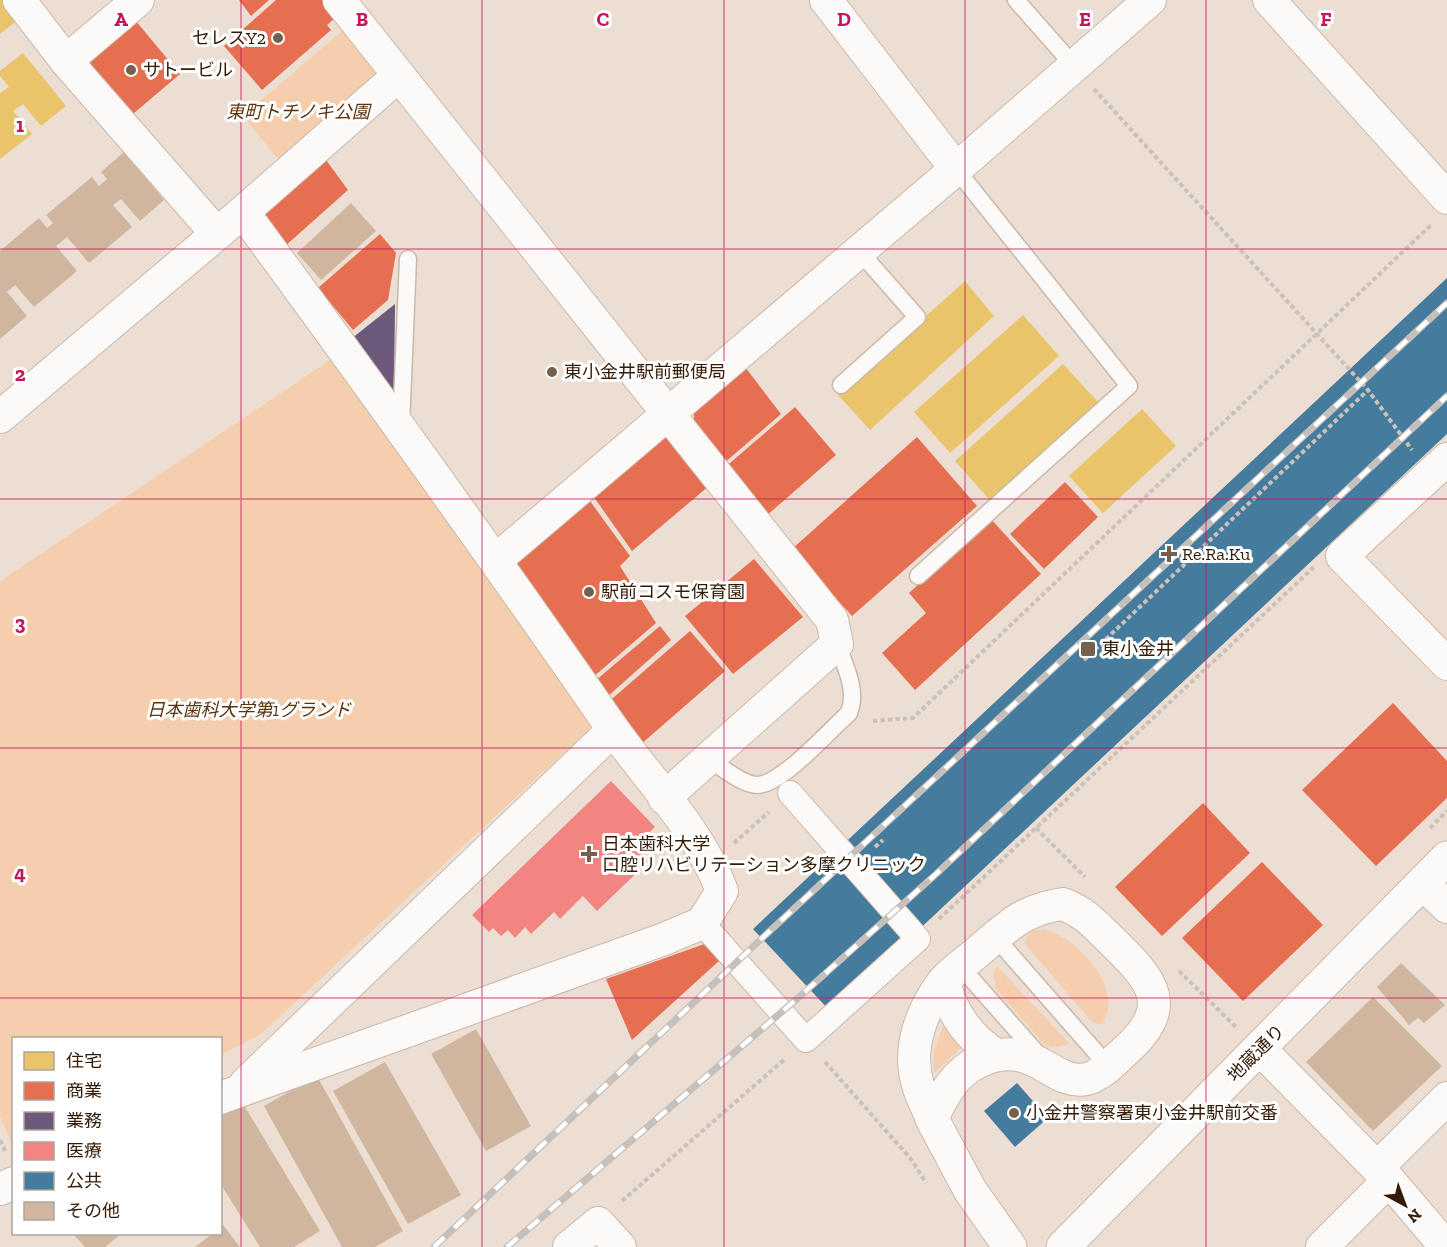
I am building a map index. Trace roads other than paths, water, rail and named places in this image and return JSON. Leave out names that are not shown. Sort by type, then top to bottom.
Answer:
[{"type":"street","points":[[19,0],[66,61],[217,234]]},
{"type":"street","points":[[66,61],[138,0]]},
{"type":"street","points":[[339,0],[832,620],[837,644],[664,798]]},
{"type":"street","points":[[826,0],[956,169]]},
{"type":"street","points":[[496,560],[860,252],[1150,0]]},
{"type":"street","points":[[1269,0],[1443,209]]},
{"type":"street","points":[[0,417],[243,212],[398,76]]},
{"type":"street","points":[[229,1095],[664,939],[702,923],[722,891],[712,863],[613,730],[496,560],[243,212]]},
{"type":"street","points":[[1439,467],[1342,556],[1447,664]]},
{"type":"street","points":[[229,1095],[613,730]]},
{"type":"street","points":[[702,923],[806,1040],[918,939],[790,793]]},
{"type":"street","name":"地蔵通り","points":[[1063,1247],[1447,858]]},
{"type":"street","points":[[1422,883],[1447,907]]},
{"type":"street","points":[[932,1119],[944,1092],[959,1075],[977,1062],[996,1055],[1023,1055],[1062,1075],[1088,1078],[1108,1066],[1141,1037],[1151,1023],[1154,1003],[1150,985],[1142,970],[1080,910],[1063,904],[1040,907],[1015,919],[952,974],[924,1011],[916,1037],[914,1063],[918,1085],[932,1119],[970,1190],[1010,1247]]},
{"type":"street","points":[[952,974],[948,997],[967,1032],[996,1055]]},
{"type":"street","points":[[1260,1049],[1383,1174],[1446,1247]]},
{"type":"street","points":[[1322,1247],[1447,1098]]},
{"type":"street","points":[[569,1247],[598,1222],[620,1247]]},
{"type":"lane","points":[[1016,0],[1075,67]]},
{"type":"lane","points":[[918,576],[1129,386],[956,169]]},
{"type":"lane","points":[[841,385],[917,317],[860,252]]},
{"type":"lane","points":[[401,428],[408,259]]},
{"type":"lane","points":[[708,759],[747,782],[758,785],[777,778],[849,713],[853,702],[852,688],[837,644]]},
{"type":"lane","points":[[995,937],[1108,1066]]},
{"type":"lane","points":[[952,974],[1051,1068]]},
{"type":"railway","points":[[434,1247],[758,942],[1447,303]]},
{"type":"railway","points":[[507,1247],[798,998],[935,875],[1447,396]]},
{"type":"place","name":"セレスY2","points":[[278,38]]},
{"type":"place","name":"サトービル","points":[[131,70]]},
{"type":"place","name":"東小金井駅前郵便局","points":[[552,372]]},
{"type":"place","name":"Re.Ra.Ku","points":[[1169,554]]},
{"type":"place","name":"駅前コスモ保育園","points":[[589,592]]},
{"type":"place","name":"東小金井","points":[[1088,649]]},
{"type":"place","name":"日本歯科大学 口腔リハビリテーション多摩クリニック","points":[[589,854]]},
{"type":"place","name":"小金井警察署東小金井駅前交番","points":[[1014,1113]]},
{"type":"park label","name":"東町トチノキ公園","points":[[298,112]]},
{"type":"park label","name":"日本歯科大学第1グランド","points":[[249,710]]}]
